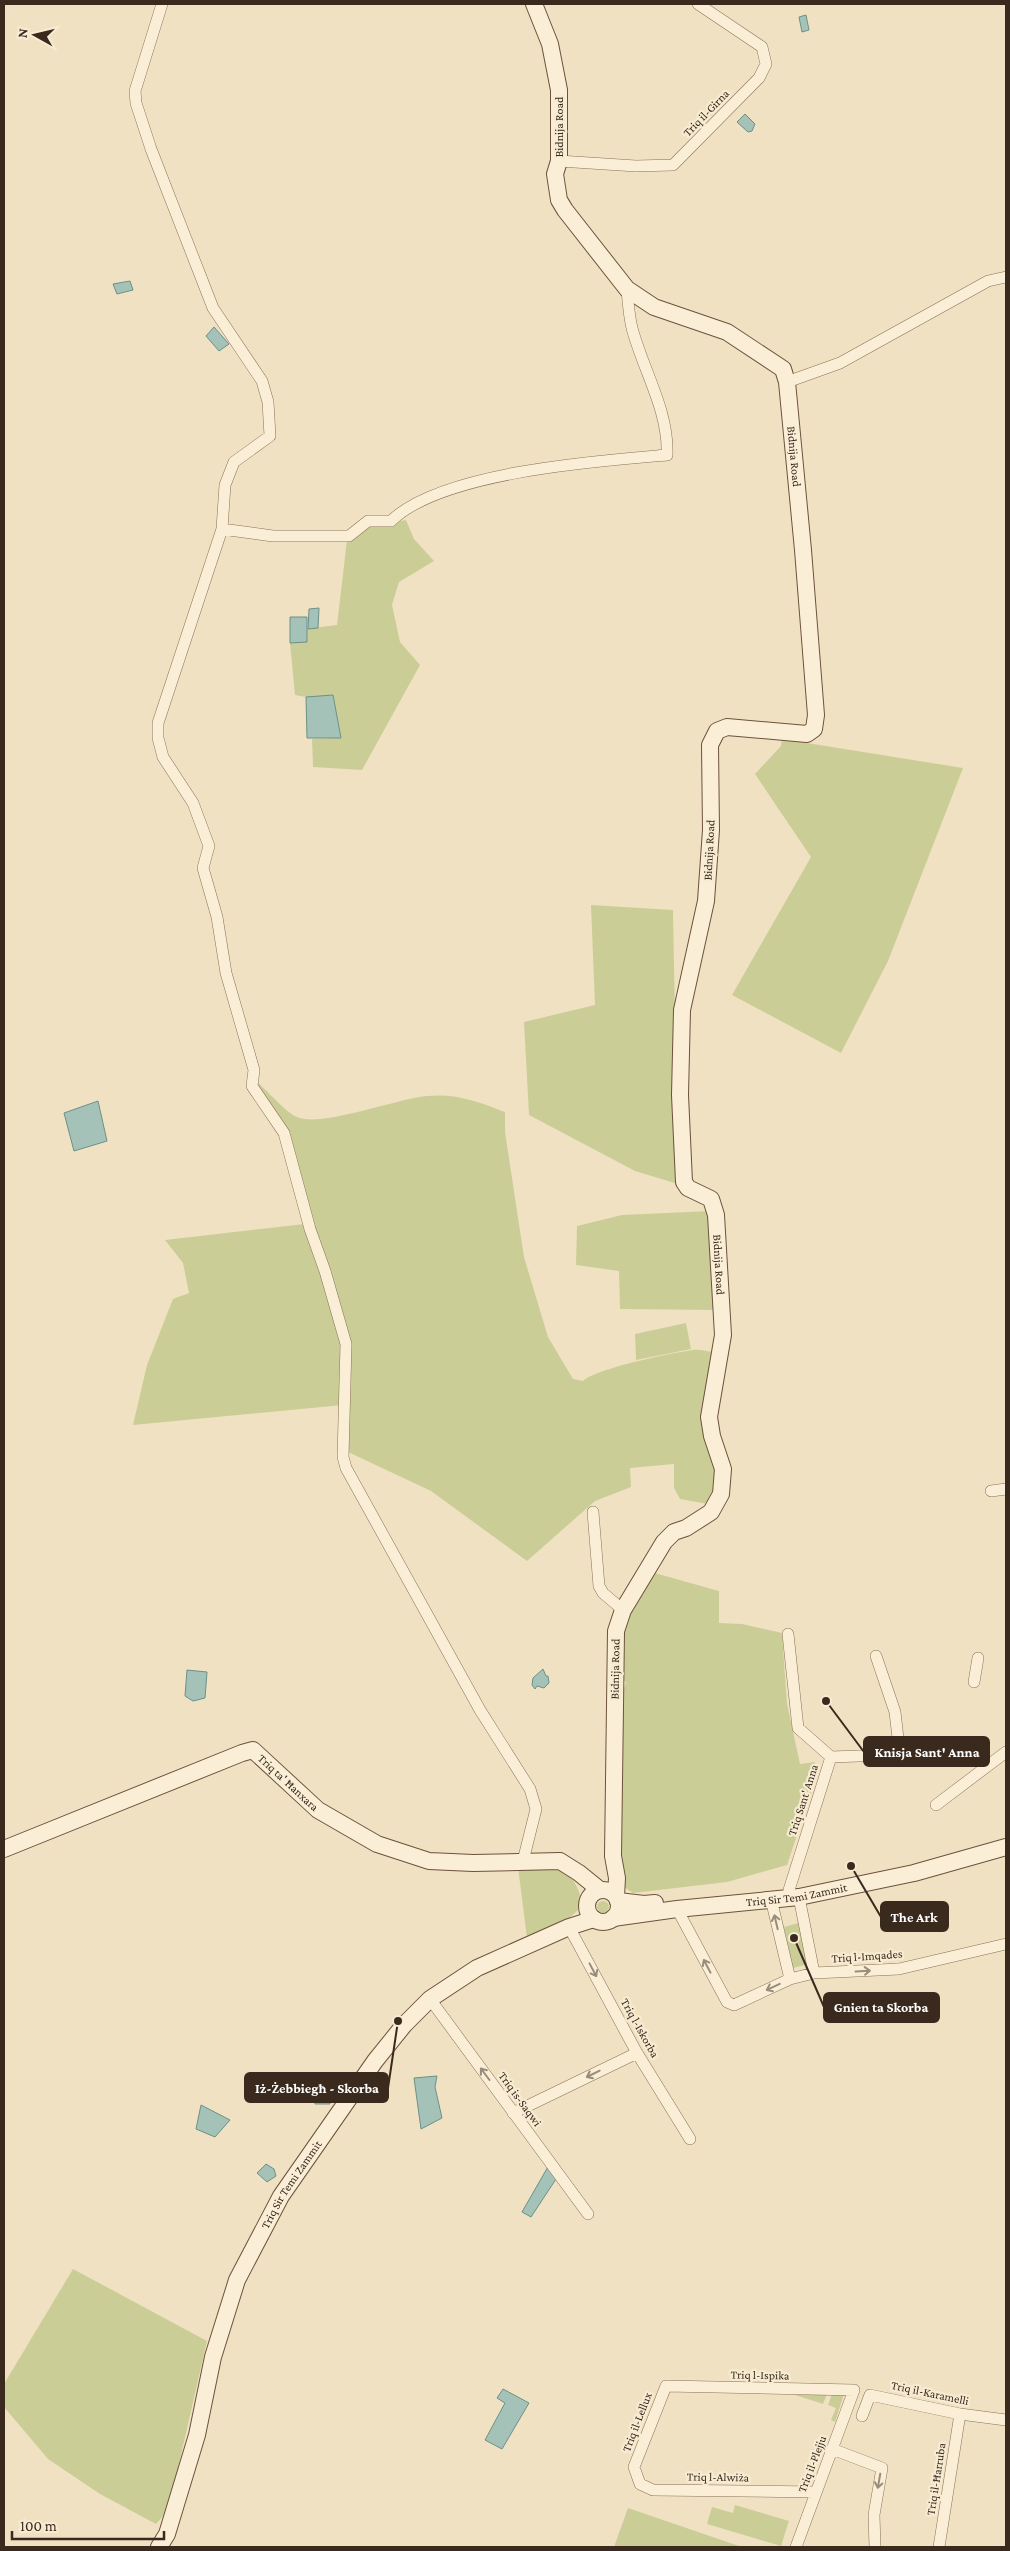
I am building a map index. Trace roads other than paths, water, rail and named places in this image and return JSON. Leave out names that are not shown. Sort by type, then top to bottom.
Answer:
[{"type":"street","points":[[162,4],[135,92],[136,103],[150,149],[213,308],[262,381],[268,402],[270,436],[234,462],[225,486],[222,529],[158,723],[160,750],[166,763],[193,803],[208,846],[203,868],[217,917],[226,973],[254,1070],[252,1086],[284,1133],[310,1229],[325,1271],[346,1344],[343,1457],[346,1468],[480,1710],[530,1789],[536,1809],[523,1861]]},
{"type":"street","name":"Bidnija Road","points":[[534,4],[550,44],[559,90],[559,162],[555,174],[556,188],[564,210],[627,289],[654,306],[727,332],[783,369],[787,382],[803,550],[815,724],[814,729],[807,734],[726,727],[717,731],[713,738],[709,756],[711,830],[706,901],[700,935],[687,981],[680,1027],[682,1178],[688,1188],[711,1199],[715,1207],[724,1335],[709,1417],[712,1436],[723,1469],[723,1484],[719,1501],[711,1512],[686,1528],[674,1532],[664,1542],[623,1610],[616,1631],[614,1856],[610,1894]]},
{"type":"street","name":"Triq il-Girna","points":[[559,162],[636,166],[673,165],[759,78],[766,64],[762,47],[698,4]]},
{"type":"street","points":[[787,382],[840,363],[988,281],[1006,277]]},
{"type":"street","points":[[222,529],[273,536],[349,536],[368,521],[391,521],[401,511],[434,494],[473,483],[575,463],[667,455],[668,440],[632,327],[627,289]]},
{"type":"street","points":[[991,1491],[1006,1489]]},
{"type":"street","points":[[593,1512],[599,1586],[603,1593],[623,1610]]},
{"type":"street","name":"Triq Sant' Anna","points":[[788,1634],[798,1728],[831,1757],[792,1895],[814,1973]]},
{"type":"street","points":[[831,1757],[886,1755],[899,1746],[895,1712],[876,1656]]},
{"type":"street","points":[[974,1682],[978,1658]]},
{"type":"street","name":"Triq ta' Ħanxara","points":[[4,1849],[253,1750],[318,1810],[378,1844],[429,1861],[473,1863],[560,1861],[610,1894]]},
{"type":"street","points":[[936,1805],[1006,1752]]},
{"type":"street","name":"Triq Sir Temi Zammit","points":[[610,1894],[644,1904],[792,1895],[942,1858],[1006,1840]]},
{"type":"street","name":"Triq Sir Temi Zammit","points":[[613,1918],[771,1899],[914,1873],[1006,1847]]},
{"type":"street","points":[[579,1873],[590,1910],[604,1922],[613,1918],[618,1910],[610,1894],[592,1894],[590,1910]]},
{"type":"street","points":[[771,1899],[790,1979]]},
{"type":"street","name":"Triq l-Imqades","points":[[677,1909],[727,2002],[734,2005],[790,1979],[814,1973],[899,1969],[1006,1944]]},
{"type":"street","name":"Triq Sir Temi Zammit","points":[[159,2547],[167,2534],[197,2436],[213,2357],[237,2280],[281,2196],[375,2061],[404,2025],[430,1999],[477,1968],[570,1927],[590,1910]]},
{"type":"street","name":"Triq l-Iskorba","points":[[570,1927],[637,2053],[690,2139]]},
{"type":"street","name":"Triq is-Saqwi","points":[[430,1999],[588,2214]]},
{"type":"street","points":[[514,2113],[637,2053]]},
{"type":"street","name":"Triq l-Ispika","points":[[666,2386],[854,2390]]},
{"type":"street","name":"Triq il-Lellux","points":[[634,2467],[666,2386]]},
{"type":"street","name":"Triq il-Plejju","points":[[796,2547],[854,2390]]},
{"type":"street","name":"Triq il-Karamelli","points":[[862,2416],[870,2395],[960,2414],[1006,2420]]},
{"type":"street","name":"Triq il-Ħarruba","points":[[939,2547],[960,2414]]},
{"type":"street","points":[[832,2450],[882,2468],[873,2521],[875,2547]]},
{"type":"street","name":"Triq l-Alwiża","points":[[634,2467],[640,2484],[654,2490],[815,2492]]},
{"type":"water","points":[[806,15],[809,30],[802,32],[799,17]]},
{"type":"water","points":[[745,114],[755,124],[752,131],[748,132],[737,122]]},
{"type":"water","points":[[130,281],[133,290],[117,294],[113,284]]},
{"type":"water","points":[[214,327],[229,344],[219,351],[206,336]]},
{"type":"water","points":[[319,608],[318,628],[308,629],[309,609]]},
{"type":"water","points":[[290,617],[307,617],[307,642],[290,643]]},
{"type":"water","points":[[333,695],[341,738],[307,738],[306,697]]},
{"type":"water","points":[[98,1101],[107,1141],[74,1151],[64,1113]]},
{"type":"water","points":[[543,1669],[546,1676],[548,1676],[549,1683],[544,1688],[537,1686],[535,1689],[532,1685],[533,1678]]},
{"type":"water","points":[[187,1670],[207,1672],[205,1698],[193,1701],[185,1696]]},
{"type":"water","points":[[437,2076],[435,2087],[442,2118],[421,2129],[414,2078]]},
{"type":"water","points":[[329,2087],[330,2104],[315,2104],[315,2088]]},
{"type":"water","points":[[201,2105],[230,2120],[215,2137],[196,2129]]},
{"type":"water","points":[[266,2164],[274,2169],[276,2176],[267,2182],[257,2173]]},
{"type":"water","points":[[549,2165],[558,2176],[531,2217],[522,2212]]},
{"type":"water","points":[[503,2389],[529,2403],[502,2449],[485,2440],[505,2403],[497,2398]]},
{"type":"place","name":"Knisja Sant' Anna","points":[[826,1701]]},
{"type":"place","name":"The Ark","points":[[851,1866]]},
{"type":"place","name":"Gnien ta Skorba","points":[[794,1938]]},
{"type":"place","name":"Iż-Żebbiegħ - Skorba","points":[[398,2021]]}]
